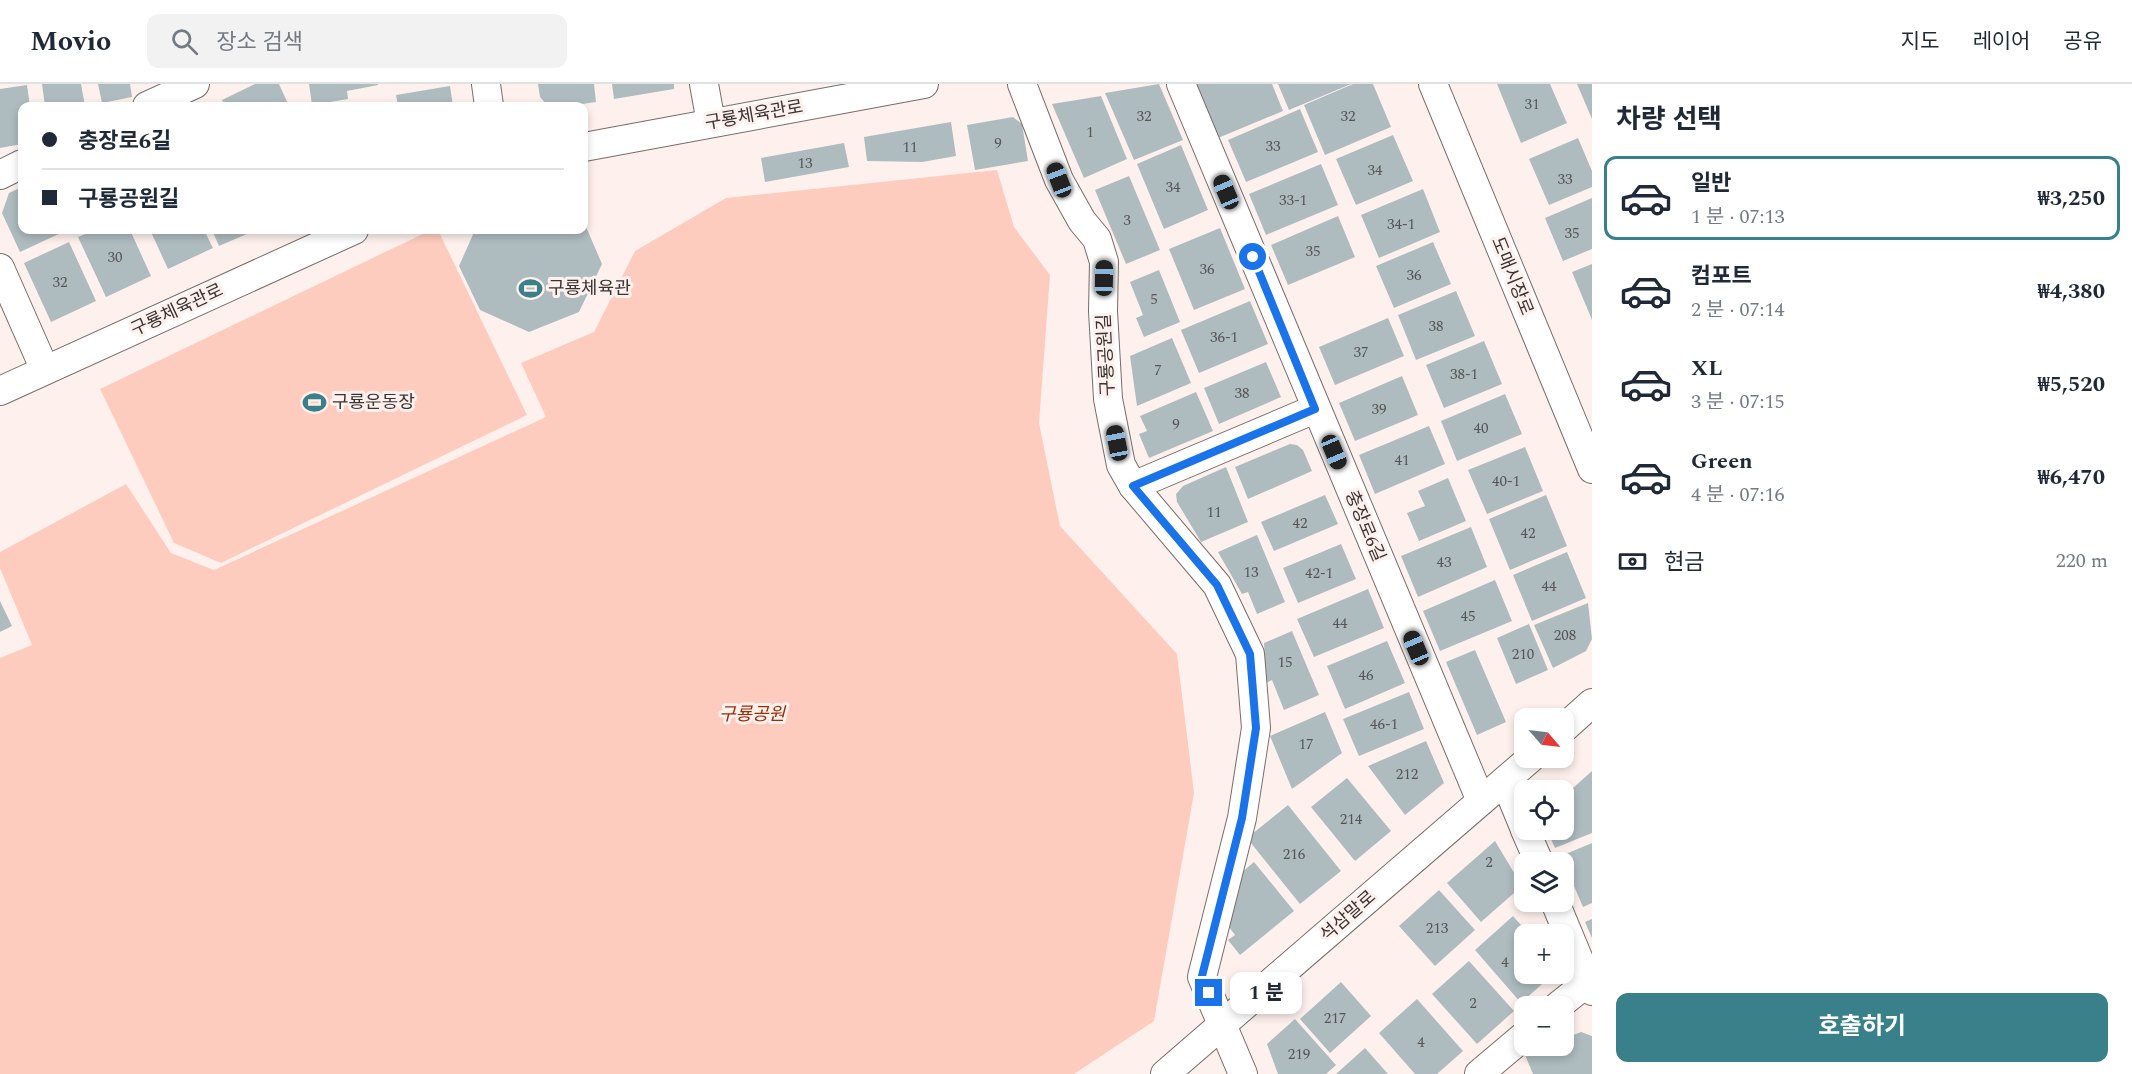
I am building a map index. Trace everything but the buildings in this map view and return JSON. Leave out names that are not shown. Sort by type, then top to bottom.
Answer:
[{"type":"street","points":[[156,102],[195,84]]},
{"type":"street","points":[[486,84],[488,102]]},
{"type":"street","points":[[704,84],[711,123]]},
{"type":"street","name":"구룡체육관로","points":[[588,146],[924,84]]},
{"type":"street","name":"구룡공원길","points":[[1022,84],[1059,180],[1082,221],[1097,239],[1104,262],[1108,399],[1121,465],[1133,486],[1217,585],[1250,654],[1256,728],[1242,818],[1202,976],[1243,1074]]},
{"type":"street","name":"충장로6길","points":[[1181,84],[1315,409],[1481,801]]},
{"type":"street","name":"도매시장로","points":[[1433,84],[1592,469]]},
{"type":"street","points":[[0,175],[18,166]]},
{"type":"street","name":"구룡체육관로","points":[[0,391],[345,234]]},
{"type":"street","points":[[0,268],[45,370]]},
{"type":"street","points":[[1133,486],[1315,409]]},
{"type":"street","points":[[1574,719],[1592,703]]},
{"type":"street","name":"석삼말로","points":[[1165,1074],[1520,768]]},
{"type":"street","points":[[1505,781],[1514,802]]},
{"type":"street","points":[[1559,912],[1590,986],[1574,996]]},
{"type":"street","points":[[1479,1074],[1514,1044]]},
{"type":"green space","name":"구룡공원","points":[[997,170],[1014,227],[1050,275],[1039,423],[1060,526],[1177,654],[1194,793],[1154,1021],[1074,1074],[0,1074],[0,658],[32,645],[0,568],[0,552],[126,484],[171,553],[214,570],[546,417],[521,363],[594,332],[635,251],[726,198]]},
{"type":"green space","name":"구룡운동장","points":[[423,234],[440,234],[527,415],[221,563],[174,543],[100,389]]},
{"type":"place","name":"구룡체육관","points":[[530,288]]},
{"type":"place","name":"구룡운동장","points":[[314,402]]},
{"type":"route","points":[[1209,993],[1202,976],[1242,818],[1256,728],[1250,654],[1217,585],[1133,486],[1315,409],[1253,257]]}]
